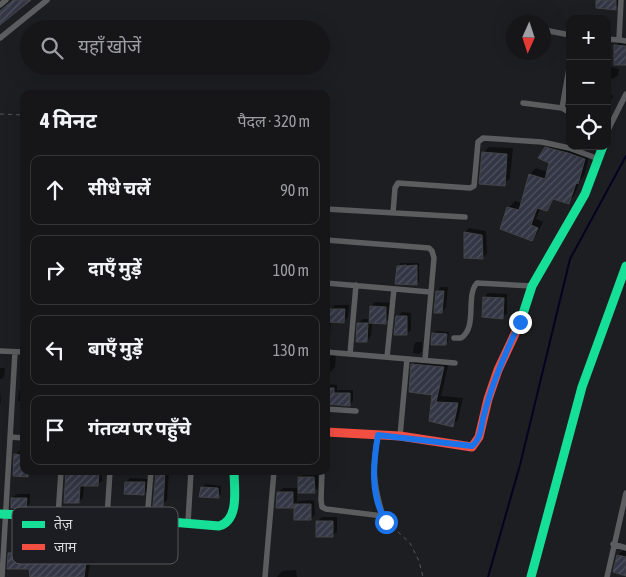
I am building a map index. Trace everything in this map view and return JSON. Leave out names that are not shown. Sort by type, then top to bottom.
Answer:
[{"type":"street","points":[[0,5],[6,0]]},
{"type":"street","points":[[22,20],[47,0]]},
{"type":"street","points":[[619,40],[622,0]]},
{"type":"street","points":[[0,38],[20,22]]},
{"type":"street","points":[[551,31],[566,34]]},
{"type":"street","points":[[611,39],[626,41]]},
{"type":"street","points":[[562,108],[566,86]]},
{"type":"street","points":[[611,124],[626,94]]},
{"type":"street","points":[[523,103],[562,108],[566,110]]},
{"type":"street","points":[[393,213],[395,188],[398,183],[470,188],[474,186],[478,142],[483,138],[542,142],[569,148],[599,159]]},
{"type":"street","points":[[330,432],[400,436],[472,446],[476,443],[493,385],[520,322],[532,286],[584,194],[602,150]]},
{"type":"street","points":[[330,209],[465,217]]},
{"type":"street","points":[[330,240],[429,248],[434,258],[425,360]]},
{"type":"street","points":[[531,577],[582,386],[626,266]]},
{"type":"street","points":[[330,283],[430,292]]},
{"type":"street","points":[[454,338],[461,338],[467,331],[473,290],[477,283],[532,286]]},
{"type":"street","points":[[350,354],[356,285]]},
{"type":"street","points":[[387,357],[394,288]]},
{"type":"street","points":[[0,351],[20,352]]},
{"type":"street","points":[[2,577],[2,514],[10,437],[15,352]]},
{"type":"street","points":[[330,352],[455,363]]},
{"type":"street","points":[[400,436],[407,359]]},
{"type":"street","points":[[330,409],[356,410]]},
{"type":"street","points":[[322,475],[322,507],[383,516],[374,483],[373,468],[378,435]]},
{"type":"street","points":[[10,437],[20,438]]},
{"type":"street","points":[[59,507],[61,475]]},
{"type":"street","points":[[108,507],[110,475]]},
{"type":"street","points":[[148,507],[151,475]]},
{"type":"street","points":[[188,523],[191,475]]},
{"type":"street","points":[[178,522],[219,526],[231,520],[234,475]]},
{"type":"street","points":[[265,577],[274,475]]},
{"type":"street","points":[[607,577],[626,493]]},
{"type":"street","points":[[614,544],[626,548]]},
{"type":"path","points":[[0,114],[20,115]]},
{"type":"path","points":[[383,516],[386,522],[410,543],[420,561],[423,577]]},
{"type":"building","points":[[13,0],[31,0],[0,25],[0,11]]},
{"type":"building","points":[[596,0],[616,0],[616,10],[596,8]]},
{"type":"building","points":[[614,45],[626,46],[626,65],[614,65]]},
{"type":"building","points":[[545,147],[585,159],[578,184],[576,183],[569,204],[553,199],[547,211],[537,208],[531,225],[538,228],[532,241],[500,229],[507,207],[519,210],[529,174],[545,179],[549,163],[538,158]]},
{"type":"building","points":[[482,152],[507,154],[505,186],[479,184]]},
{"type":"building","points":[[464,232],[482,235],[483,259],[464,258]]},
{"type":"building","points":[[417,265],[417,285],[395,284],[397,266]]},
{"type":"building","points":[[436,291],[444,291],[442,313],[434,313]]},
{"type":"building","points":[[483,297],[504,298],[503,319],[482,317]]},
{"type":"building","points":[[370,306],[386,307],[386,324],[369,323]]},
{"type":"building","points":[[330,309],[345,309],[344,323],[330,322]]},
{"type":"building","points":[[396,316],[407,316],[407,335],[394,335]]},
{"type":"building","points":[[357,323],[368,323],[367,342],[356,342]]},
{"type":"building","points":[[432,333],[447,334],[446,345],[431,345]]},
{"type":"building","points":[[411,364],[444,367],[436,402],[458,403],[453,427],[429,421],[432,395],[409,392]]},
{"type":"building","points":[[330,388],[334,388],[334,393],[350,393],[350,406],[330,404]]},
{"type":"building","points":[[14,454],[20,455],[20,475],[28,475],[28,477],[13,476]]},
{"type":"building","points":[[66,475],[99,475],[98,486],[80,486],[79,503],[64,503]]},
{"type":"building","points":[[156,475],[165,475],[163,506],[153,506]]},
{"type":"building","points":[[298,477],[314,477],[315,493],[298,493]]},
{"type":"building","points":[[125,482],[145,482],[144,495],[124,494]]},
{"type":"building","points":[[201,487],[218,488],[219,498],[199,497]]},
{"type":"building","points":[[277,492],[293,492],[293,508],[276,508]]},
{"type":"building","points":[[11,498],[27,498],[26,507],[11,508]]},
{"type":"building","points":[[294,504],[311,504],[311,520],[294,520]]},
{"type":"building","points":[[316,521],[333,521],[333,537],[316,537]]},
{"type":"building","points":[[8,553],[12,553],[12,564],[86,564],[84,577],[30,577],[29,569],[7,569]]},
{"type":"building","points":[[617,555],[626,557],[626,576],[613,572]]},
{"type":"waterway","points":[[488,577],[520,465],[570,259],[626,156]]},
{"type":"traffic: fast","points":[[520,323],[532,286],[585,194],[602,150]]},
{"type":"traffic: fast","points":[[531,577],[582,387],[626,266]]},
{"type":"traffic: fast","points":[[178,523],[219,526],[226,523],[233,510],[234,475]]},
{"type":"traffic: fast","points":[[0,514],[12,514]]},
{"type":"traffic: jam","points":[[330,432],[400,436],[472,447],[479,437],[488,399],[498,370],[520,323]]},
{"type":"route","points":[[386,522],[378,502],[374,483],[374,455],[378,435],[400,436],[472,446],[476,443],[498,370],[520,322]]}]
